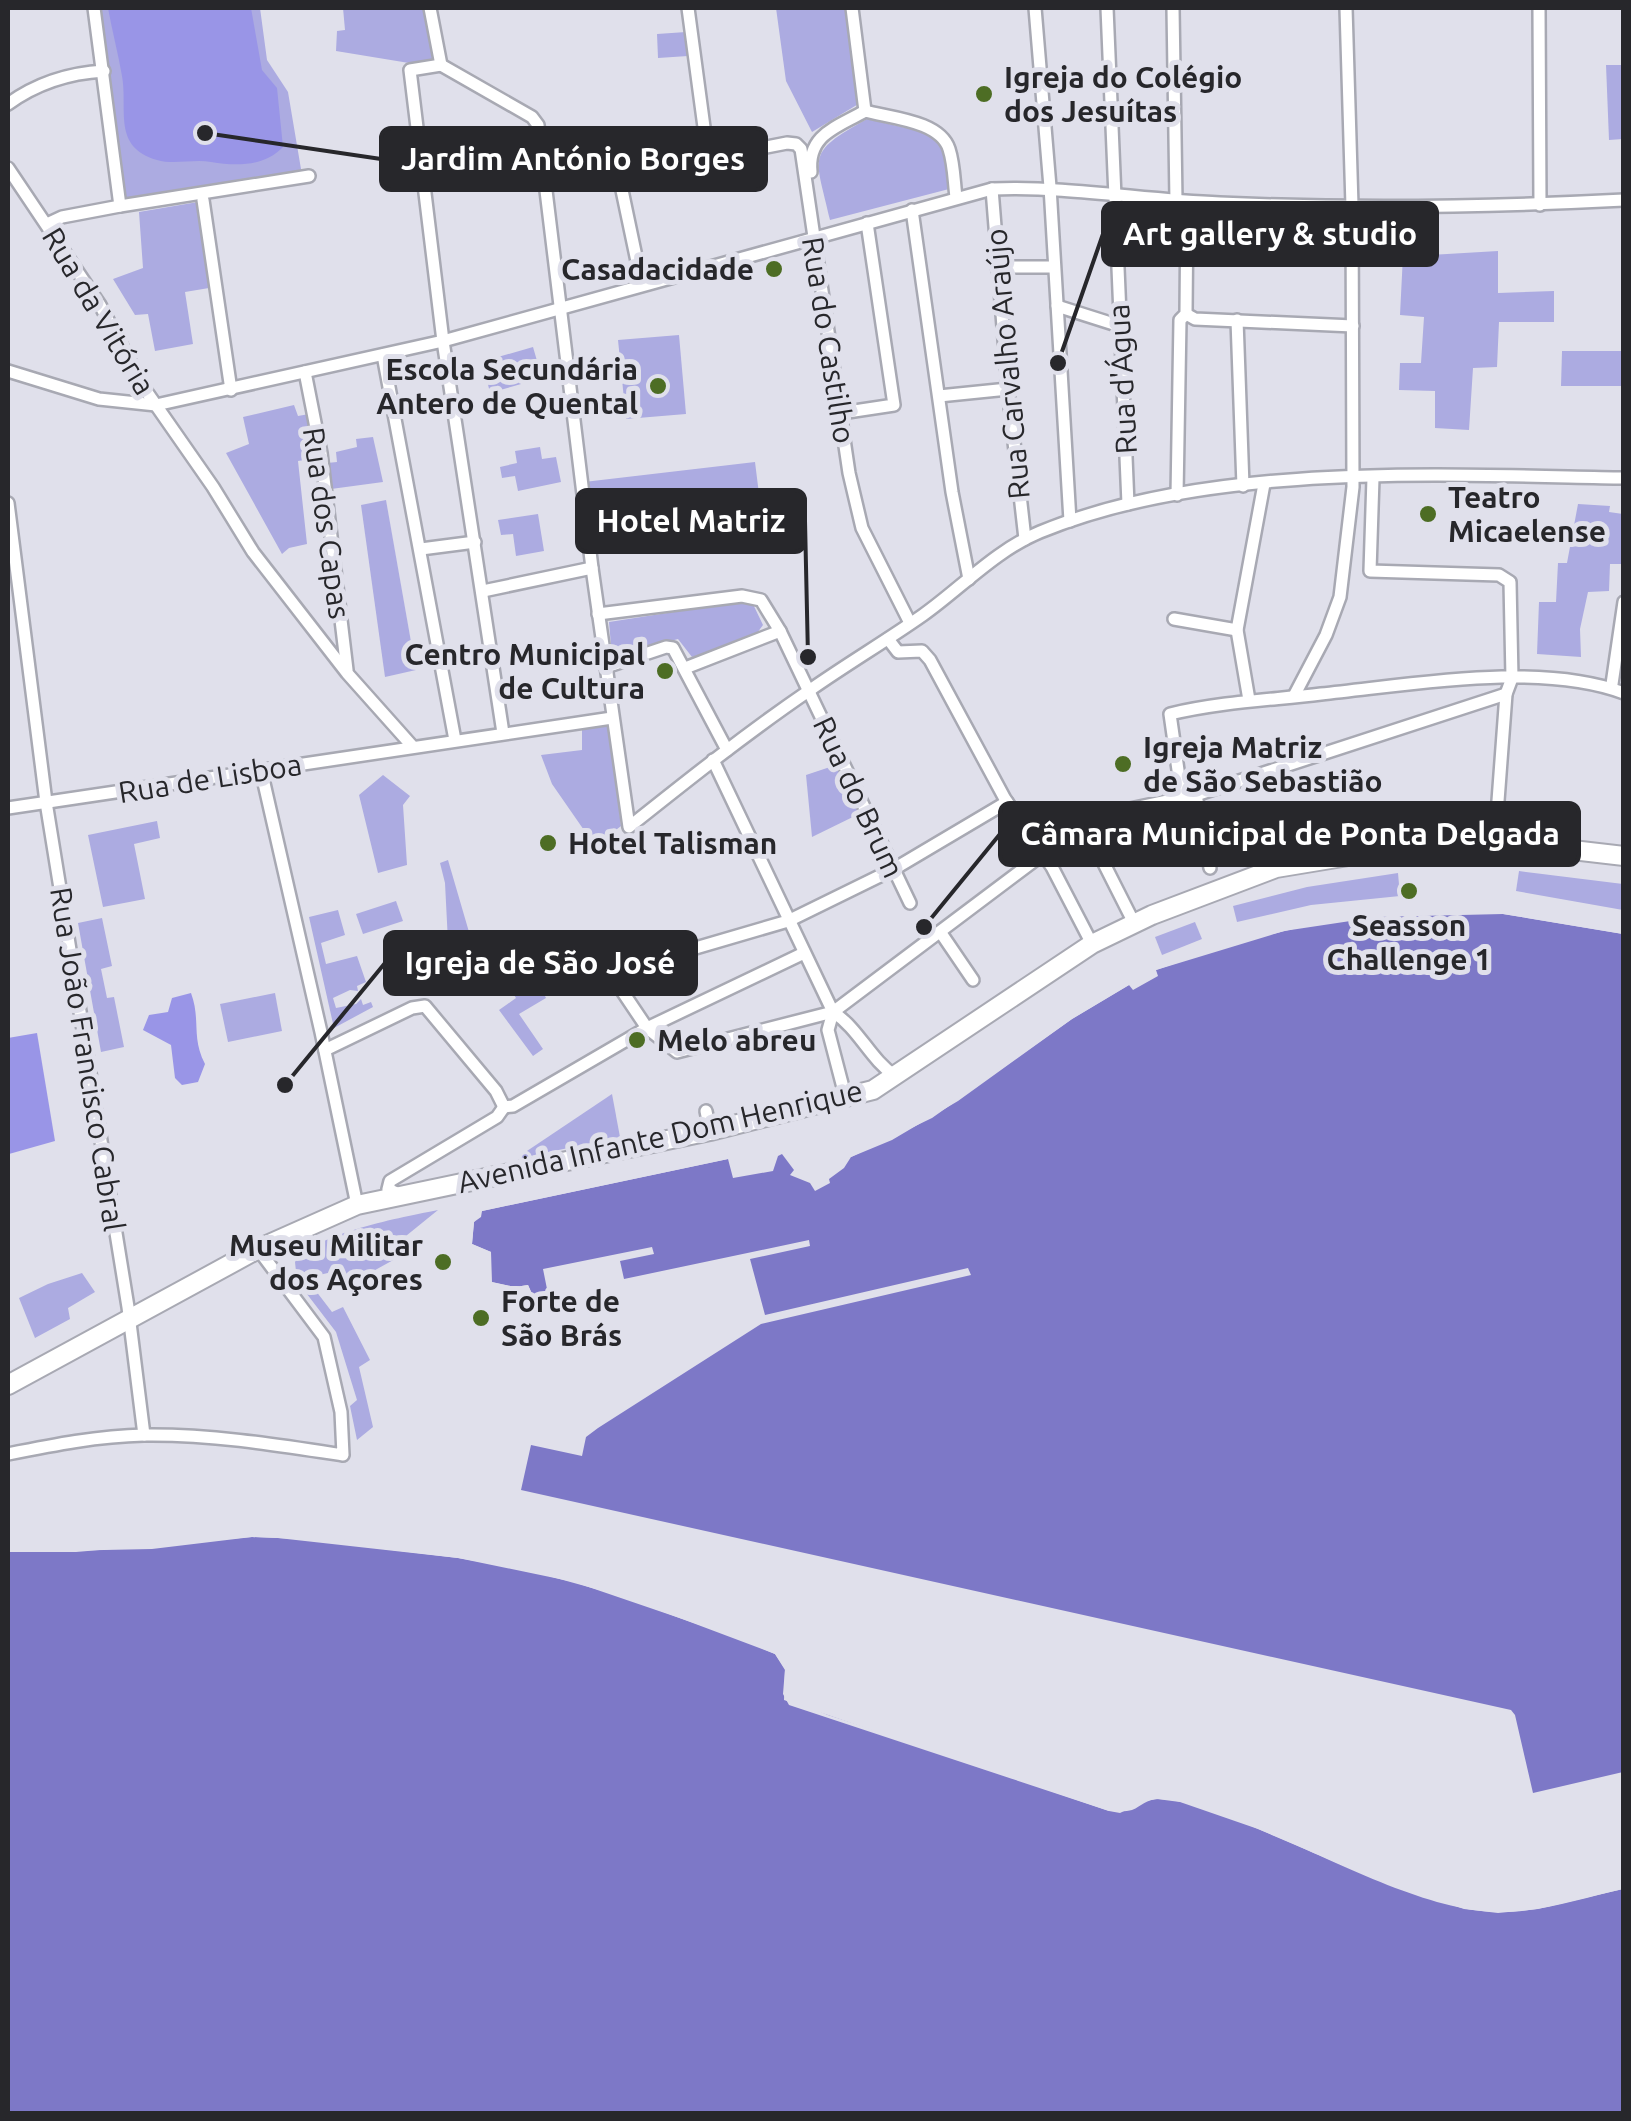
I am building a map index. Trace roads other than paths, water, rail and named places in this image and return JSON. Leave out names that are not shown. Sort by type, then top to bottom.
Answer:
[{"type":"main road","name":"Avenida Infante Dom Henrique","points":[[8,1385],[258,1249],[356,1204],[710,1132],[873,1090],[1092,944],[1134,923],[1276,868],[1439,841],[1495,841],[1624,856]]},
{"type":"street","points":[[94,8],[120,206]]},
{"type":"street","points":[[430,8],[441,65]]},
{"type":"street","name":"Rua do Castilho","points":[[688,8],[706,142],[711,153],[719,155],[787,143],[800,149],[862,528],[910,623]]},
{"type":"street","points":[[852,8],[866,111]]},
{"type":"street","points":[[1034,8],[1050,187],[1070,521]]},
{"type":"street","name":"Rua d'Água","points":[[1107,8],[1128,504]]},
{"type":"street","points":[[1172,8],[1186,314],[1180,320],[1176,495]]},
{"type":"street","points":[[1290,697],[1326,635],[1340,598],[1354,478],[1346,8]]},
{"type":"street","points":[[1539,8],[1540,205]]},
{"type":"street","points":[[503,733],[444,341],[410,70],[441,65],[532,117],[538,125],[592,568],[629,828],[713,760],[1024,539],[1070,521],[1128,504],[1264,484],[1354,478],[1624,478]]},
{"type":"street","points":[[8,104],[30,88],[62,77],[104,71]]},
{"type":"street","points":[[817,237],[810,166],[813,146],[819,136],[866,111],[940,134],[949,148],[956,197]]},
{"type":"street","points":[[615,156],[642,285]]},
{"type":"street","name":"Rua da Vitória","points":[[8,168],[100,305],[156,405],[262,564],[347,674],[412,748]]},
{"type":"street","points":[[47,224],[62,216],[309,176]]},
{"type":"street","points":[[8,371],[99,399],[156,405],[444,341],[992,189],[1050,187],[1182,201],[1352,206],[1540,205],[1624,200]]},
{"type":"street","name":"Rua Carvalho Araújo","points":[[992,189],[1024,539]]},
{"type":"street","points":[[203,200],[232,390]]},
{"type":"street","points":[[912,210],[952,492],[970,580]]},
{"type":"street","points":[[841,413],[894,405],[867,223]]},
{"type":"street","points":[[997,267],[1054,267]]},
{"type":"street","points":[[1056,306],[1120,326]]},
{"type":"street","points":[[1186,314],[1196,319],[1352,326]]},
{"type":"street","points":[[1237,320],[1242,486]]},
{"type":"street","points":[[383,356],[456,740]]},
{"type":"street","name":"Rua dos Capas","points":[[305,372],[320,454],[347,674]]},
{"type":"street","points":[[939,396],[1008,388]]},
{"type":"street","points":[[1372,478],[1370,571],[1499,575],[1510,582],[1512,678],[1506,694],[1495,841]]},
{"type":"street","points":[[1249,700],[1237,630],[1264,484]]},
{"type":"street","name":"Rua João Francisco Cabral","points":[[8,504],[46,802],[130,1317],[144,1435]]},
{"type":"street","points":[[421,549],[475,542]]},
{"type":"street","points":[[482,591],[592,568]]},
{"type":"street","name":"Rua do Brum","points":[[598,614],[753,596],[766,606],[910,903]]},
{"type":"street","points":[[1613,684],[1624,602]]},
{"type":"street","points":[[1174,619],[1237,630]]},
{"type":"street","points":[[685,668],[780,631]]},
{"type":"street","points":[[888,639],[898,652],[922,651],[930,660],[1007,802],[1043,854],[1092,944]]},
{"type":"street","points":[[606,667],[666,646],[673,648],[727,750]]},
{"type":"street","points":[[1182,798],[1170,714],[1249,700],[1512,678],[1613,684],[1624,693]]},
{"type":"street","points":[[1034,842],[1125,810],[1196,795],[1506,694]]},
{"type":"street","name":"Rua de Lisboa","points":[[8,808],[612,718]]},
{"type":"street","points":[[713,760],[833,1012],[850,1023],[894,1076]]},
{"type":"street","points":[[261,770],[326,1050],[356,1204]]},
{"type":"street","points":[[1196,795],[1210,868]]},
{"type":"street","points":[[1007,802],[894,868],[788,920],[610,973],[647,1028],[677,1052],[833,1012],[1083,823]]},
{"type":"street","points":[[1083,823],[1134,923]]},
{"type":"street","points":[[941,933],[974,980]]},
{"type":"street","points":[[399,1194],[388,1189],[390,1181],[497,1117],[504,1107],[513,1106],[647,1028],[804,954]]},
{"type":"street","points":[[326,1050],[412,1008],[425,1006],[504,1107]]},
{"type":"street","points":[[833,1012],[828,1030],[846,1099]]},
{"type":"street","points":[[706,1111],[710,1132]]},
{"type":"street","points":[[8,1454],[68,1441],[144,1435],[343,1454],[340,1412],[324,1337],[258,1249]]},
{"type":"place","name":"Igreja do Colégio dos Jesuítas","points":[[984,94]]},
{"type":"place","name":"Jardim António Borges","points":[[205,133]]},
{"type":"place","name":"Casadacidade","points":[[774,269]]},
{"type":"place","name":"Art gallery & studio","points":[[1058,363]]},
{"type":"place","name":"Escola Secundária Antero de Quental","points":[[658,386]]},
{"type":"place","name":"Teatro Micaelense","points":[[1428,514]]},
{"type":"place","name":"Hotel Matriz","points":[[808,657]]},
{"type":"place","name":"Centro Municipal de Cultura","points":[[665,671]]},
{"type":"place","name":"Igreja Matriz de São Sebastião","points":[[1123,764]]},
{"type":"place","name":"Hotel Talisman","points":[[548,843]]},
{"type":"place","name":"Seasson Challenge 1","points":[[1409,891]]},
{"type":"place","name":"Câmara Municipal de Ponta Delgada","points":[[924,927]]},
{"type":"place","name":"Melo abreu","points":[[637,1040]]},
{"type":"place","name":"Igreja de São José","points":[[285,1085]]},
{"type":"place","name":"Museu Militar dos Açores","points":[[443,1262]]},
{"type":"place","name":"Forte de São Brás","points":[[481,1318]]}]
